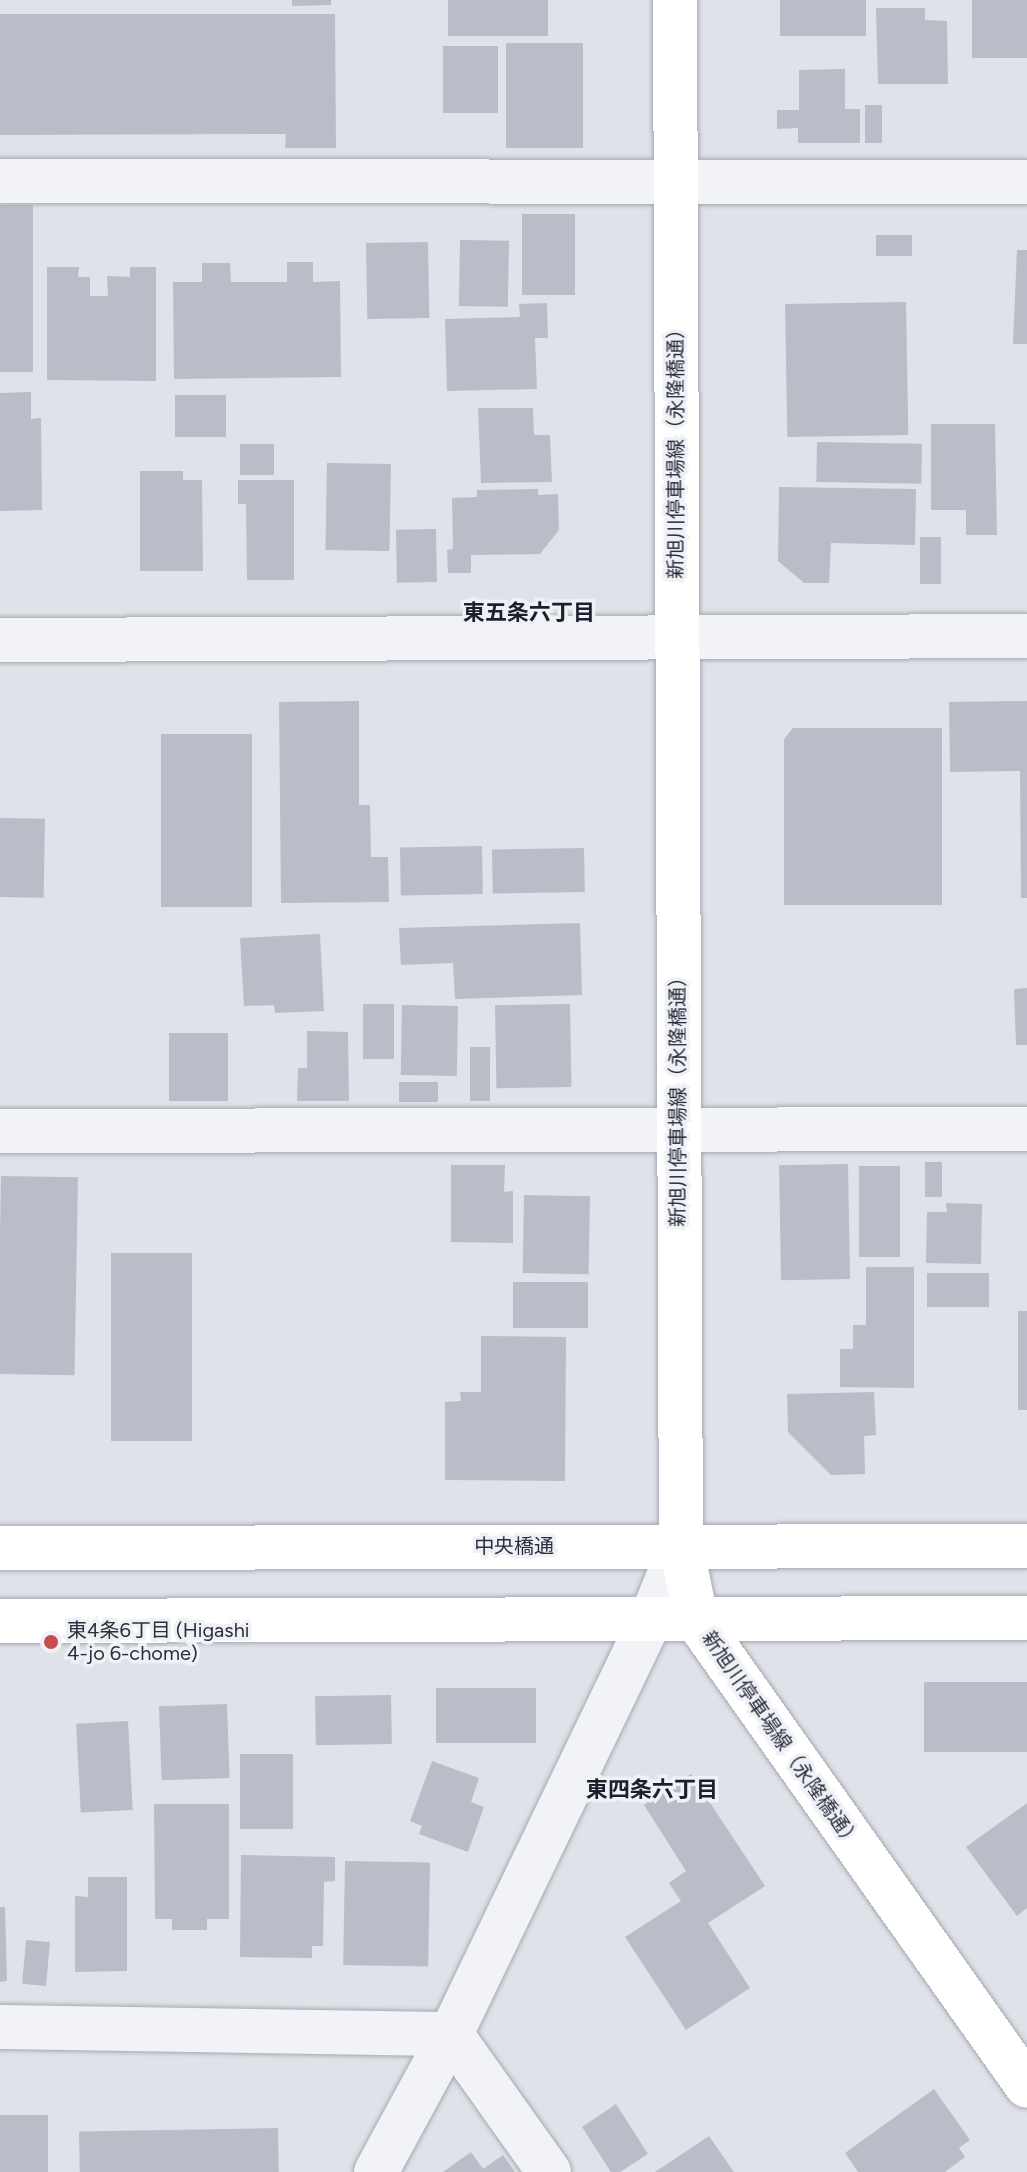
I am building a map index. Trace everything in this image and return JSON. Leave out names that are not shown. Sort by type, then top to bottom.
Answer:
[{"type":"main road","name":"新旭川停車場線（永隆橋通）","points":[[675,0],[681,1545],[696,1619],[1027,2086]]},
{"type":"main road","name":"中央橋通","points":[[0,1548],[1027,1546]]},
{"type":"main road","points":[[0,1621],[1027,1618]]},
{"type":"street","points":[[0,181],[1027,182]]},
{"type":"street","points":[[0,640],[1027,636]]},
{"type":"street","points":[[0,1131],[1027,1129]]},
{"type":"street","points":[[376,2172],[451,2034],[651,1619],[681,1545]]},
{"type":"street","points":[[0,2027],[451,2034]]},
{"type":"street","points":[[451,2034],[549,2172]]},
{"type":"building","points":[[292,0],[331,0],[331,5],[292,6]]},
{"type":"building","points":[[448,0],[548,0],[548,36],[448,36]]},
{"type":"building","points":[[780,0],[866,0],[866,36],[780,36]]},
{"type":"building","points":[[972,0],[1027,0],[1027,58],[972,58]]},
{"type":"building","points":[[876,8],[925,8],[925,20],[947,21],[948,84],[878,84]]},
{"type":"building","points":[[0,14],[335,14],[336,148],[285,148],[286,134],[0,135]]},
{"type":"building","points":[[506,43],[583,43],[583,148],[506,148]]},
{"type":"building","points":[[443,46],[498,46],[498,113],[443,113]]},
{"type":"building","points":[[845,69],[845,109],[860,109],[860,143],[798,143],[798,128],[777,129],[777,110],[799,110],[799,70]]},
{"type":"building","points":[[865,105],[882,105],[882,143],[865,143]]},
{"type":"building","points":[[0,205],[33,205],[33,372],[0,372]]},
{"type":"building","points":[[522,214],[575,214],[575,295],[522,295]]},
{"type":"building","points":[[876,235],[912,235],[912,256],[876,256]]},
{"type":"building","points":[[460,240],[509,241],[508,307],[459,306]]},
{"type":"building","points":[[428,242],[429,318],[367,319],[366,243]]},
{"type":"building","points":[[1017,250],[1027,250],[1027,344],[1013,344]]},
{"type":"building","points":[[287,262],[313,262],[313,282],[340,281],[341,377],[174,379],[173,282],[202,282],[202,263],[230,263],[231,282],[287,282]]},
{"type":"building","points":[[47,267],[79,267],[78,277],[90,277],[90,296],[108,296],[107,276],[130,277],[130,267],[156,267],[156,381],[47,380]]},
{"type":"building","points":[[906,302],[908,435],[787,437],[785,304]]},
{"type":"building","points":[[547,303],[548,338],[535,338],[537,389],[447,391],[445,319],[520,317],[519,304]]},
{"type":"building","points":[[31,392],[31,419],[41,418],[42,510],[0,511],[0,393]]},
{"type":"building","points":[[175,395],[226,395],[226,437],[175,437]]},
{"type":"building","points":[[478,408],[533,408],[534,435],[550,435],[552,482],[481,483]]},
{"type":"building","points":[[931,424],[995,424],[997,535],[966,535],[966,510],[931,510]]},
{"type":"building","points":[[817,442],[922,444],[921,484],[816,482]]},
{"type":"building","points":[[240,444],[274,444],[274,475],[240,475]]},
{"type":"building","points":[[327,463],[391,464],[389,551],[325,550]]},
{"type":"building","points":[[140,471],[183,471],[183,480],[202,480],[203,571],[140,571]]},
{"type":"building","points":[[238,480],[294,480],[294,580],[247,580],[246,504],[238,504]]},
{"type":"building","points":[[779,487],[916,489],[915,545],[831,543],[829,583],[804,583],[778,561]]},
{"type":"building","points":[[538,489],[538,495],[558,494],[559,530],[540,554],[471,555],[471,573],[448,573],[447,550],[453,549],[452,498],[477,497],[477,490]]},
{"type":"building","points":[[436,529],[437,582],[397,583],[396,530]]},
{"type":"building","points":[[920,537],[941,537],[941,584],[920,584]]},
{"type":"building","points":[[359,701],[359,805],[370,805],[371,857],[388,857],[389,902],[281,903],[279,702]]},
{"type":"building","points":[[1027,701],[1027,898],[1021,898],[1020,771],[950,772],[949,702]]},
{"type":"building","points":[[793,728],[942,728],[942,905],[784,905],[784,739]]},
{"type":"building","points":[[161,734],[252,734],[252,907],[161,907]]},
{"type":"building","points":[[0,818],[45,819],[44,898],[0,897]]},
{"type":"building","points":[[482,846],[483,894],[401,895],[400,847]]},
{"type":"building","points":[[584,848],[585,892],[493,894],[492,850]]},
{"type":"building","points":[[580,923],[582,995],[455,999],[453,963],[401,965],[399,928]]},
{"type":"building","points":[[320,934],[324,1011],[275,1013],[274,1005],[244,1006],[240,938]]},
{"type":"building","points":[[1027,988],[1027,1045],[1016,1045],[1014,989]]},
{"type":"building","points":[[363,1004],[394,1004],[394,1059],[363,1059]]},
{"type":"building","points":[[570,1004],[571,1087],[496,1088],[495,1005]]},
{"type":"building","points":[[402,1005],[458,1006],[457,1076],[401,1075]]},
{"type":"building","points":[[307,1031],[348,1032],[349,1101],[297,1101],[298,1068],[307,1068]]},
{"type":"building","points":[[169,1033],[228,1033],[228,1101],[169,1101]]},
{"type":"building","points":[[470,1047],[490,1047],[490,1101],[470,1101]]},
{"type":"building","points":[[399,1082],[438,1082],[438,1102],[399,1102]]},
{"type":"building","points":[[925,1162],[942,1162],[942,1197],[925,1197]]},
{"type":"building","points":[[848,1164],[850,1279],[781,1280],[779,1165]]},
{"type":"building","points":[[451,1165],[505,1165],[504,1192],[513,1191],[513,1243],[451,1242]]},
{"type":"building","points":[[859,1166],[900,1166],[900,1257],[859,1257]]},
{"type":"building","points":[[1,1176],[78,1177],[75,1375],[0,1374]]},
{"type":"building","points":[[524,1195],[590,1196],[589,1274],[523,1273]]},
{"type":"building","points":[[946,1203],[982,1204],[981,1264],[926,1263],[927,1212],[947,1212]]},
{"type":"building","points":[[111,1253],[192,1253],[192,1441],[111,1441]]},
{"type":"building","points":[[866,1267],[914,1267],[914,1388],[840,1387],[840,1349],[853,1349],[853,1325],[866,1325]]},
{"type":"building","points":[[927,1273],[989,1273],[989,1307],[927,1307]]},
{"type":"building","points":[[513,1282],[588,1282],[588,1328],[513,1328]]},
{"type":"building","points":[[1018,1311],[1027,1311],[1027,1410],[1018,1410]]},
{"type":"building","points":[[481,1336],[566,1337],[565,1481],[445,1480],[445,1402],[461,1401],[460,1392],[481,1392]]},
{"type":"building","points":[[874,1392],[876,1435],[864,1436],[865,1474],[831,1475],[788,1432],[787,1394]]},
{"type":"building","points":[[924,1682],[1027,1682],[1027,1752],[924,1752]]},
{"type":"building","points":[[436,1688],[536,1688],[536,1743],[436,1743]]},
{"type":"building","points":[[391,1695],[392,1744],[316,1745],[315,1696]]},
{"type":"building","points":[[227,1704],[230,1778],[162,1780],[159,1706]]},
{"type":"building","points":[[128,1721],[133,1810],[81,1813],[76,1724]]},
{"type":"building","points":[[240,1754],[293,1754],[293,1829],[240,1829]]},
{"type":"building","points":[[432,1761],[479,1778],[471,1802],[484,1807],[468,1852],[419,1834],[422,1826],[410,1821]]},
{"type":"building","points":[[691,1774],[765,1886],[708,1923],[750,1988],[686,2030],[625,1937],[681,1901],[669,1883],[686,1871],[644,1805]]},
{"type":"building","points":[[1027,1803],[1027,1908],[1017,1916],[966,1847]]},
{"type":"building","points":[[154,1804],[229,1804],[229,1919],[207,1919],[207,1930],[172,1930],[172,1919],[155,1919]]},
{"type":"building","points":[[241,1855],[335,1857],[335,1881],[324,1882],[323,1946],[312,1946],[312,1958],[240,1957]]},
{"type":"building","points":[[345,1861],[430,1862],[428,1966],[343,1965]]},
{"type":"building","points":[[88,1877],[127,1877],[127,1971],[75,1972],[75,1896],[88,1897]]},
{"type":"building","points":[[0,1907],[5,1907],[7,1981],[0,1982]]},
{"type":"building","points":[[26,1940],[50,1942],[46,1986],[22,1984]]},
{"type":"building","points":[[934,2089],[970,2140],[959,2148],[965,2157],[945,2172],[858,2172],[845,2153]]},
{"type":"building","points":[[616,2104],[648,2154],[620,2172],[611,2172],[582,2127]]},
{"type":"building","points":[[0,2115],[48,2115],[48,2172],[0,2172]]},
{"type":"building","points":[[278,2128],[279,2172],[80,2172],[79,2131]]},
{"type":"building","points":[[709,2136],[734,2172],[655,2172]]},
{"type":"building","points":[[471,2152],[483,2169],[503,2155],[515,2172],[443,2172]]},
{"type":"place","name":"東4条6丁目 (Higashi 4-jo 6-chome)","points":[[51,1642]]},
{"type":"district","name":"東五条六丁目","points":[[529,613]]},
{"type":"district","name":"東四条六丁目","points":[[652,1790]]}]
